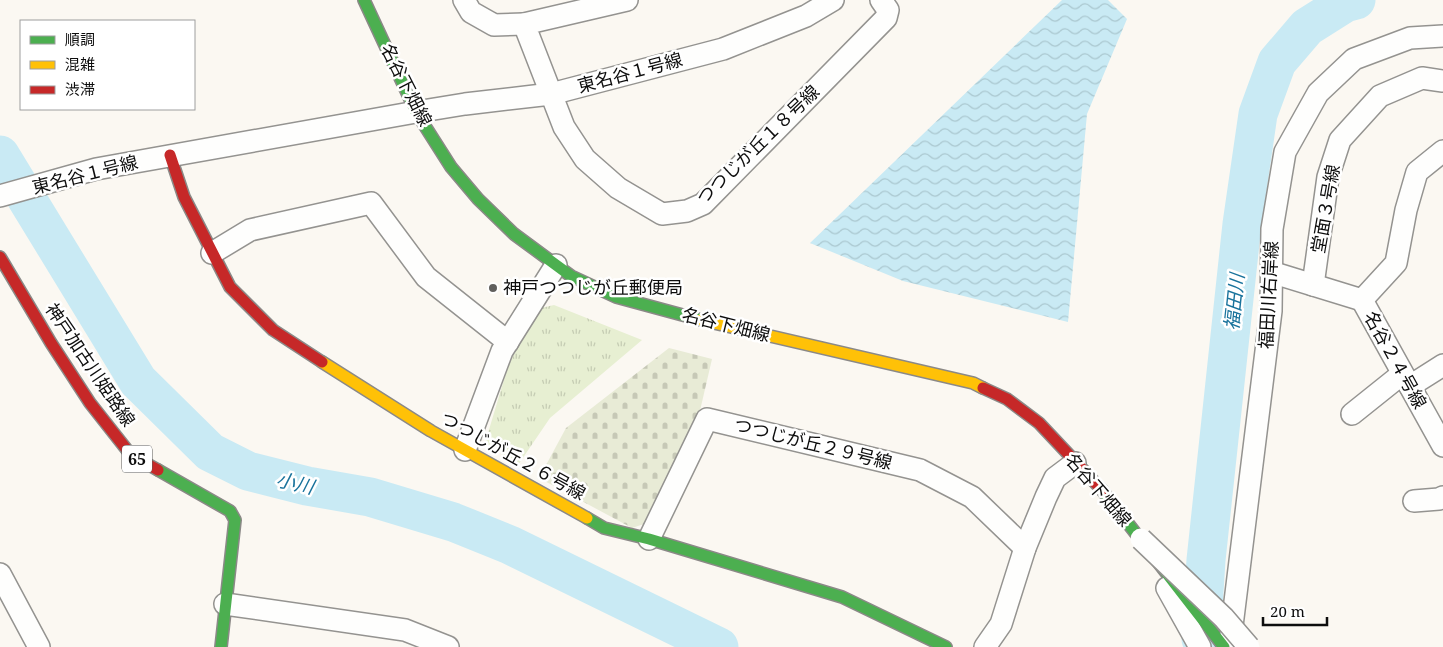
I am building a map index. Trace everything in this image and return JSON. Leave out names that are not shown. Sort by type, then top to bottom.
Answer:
[{"type":"street","name":"名谷下畑線","points":[[364,0],[416,112],[451,167],[478,199],[514,234],[571,276],[616,297],[733,328],[973,383],[1006,399],[1038,423],[1106,494],[1224,647]]},
{"type":"street","points":[[464,0],[471,12],[494,25],[524,24],[626,0]]},
{"type":"street","name":"東名谷１号線","points":[[0,196],[96,169],[170,155],[465,104],[551,94],[723,49],[806,16],[833,0]]},
{"type":"street","name":"つつじが丘１８号線","points":[[524,24],[564,127],[585,160],[618,188],[662,214],[687,211],[702,204],[886,18],[888,10],[881,0]]},
{"type":"street","name":"福田川右岸線","points":[[1230,647],[1271,311],[1272,228],[1285,152],[1318,93],[1354,59],[1410,38],[1443,36]]},
{"type":"street","name":"堂面３号線","points":[[1313,285],[1328,177],[1340,140],[1380,96],[1422,78],[1443,81]]},
{"type":"street","points":[[1271,272],[1362,300],[1396,263],[1406,210],[1417,172],[1443,152]]},
{"type":"street","name":"つつじが丘２６号線","points":[[170,155],[184,197],[230,287],[272,330],[431,431],[604,528],[648,539],[842,597],[946,647]]},
{"type":"street","points":[[212,253],[250,230],[371,202],[426,277],[508,342]]},
{"type":"street","name":"神戸加古川姫路線","points":[[0,258],[90,403],[131,455],[230,511],[235,520],[221,647]]},
{"type":"street","points":[[465,450],[502,351],[556,265]]},
{"type":"street","name":"名谷２４号線","points":[[1362,300],[1443,446]]},
{"type":"street","points":[[1352,414],[1406,380],[1443,365]]},
{"type":"street","name":"つつじが丘２９号線","points":[[648,539],[707,419],[920,470],[972,497],[1025,548]]},
{"type":"street","points":[[985,647],[1001,624],[1025,548],[1055,478],[1075,463]]},
{"type":"street","points":[[1414,501],[1443,497]]},
{"type":"street","name":"名谷下畑線","points":[[1141,539],[1200,647]]},
{"type":"street","name":"名谷下畑線","points":[[1141,539],[1224,618],[1248,647]]},
{"type":"street","points":[[0,574],[39,647]]},
{"type":"street","points":[[225,604],[405,630],[448,647]]},
{"type":"green space","points":[[554,305],[642,340],[550,418],[518,465],[485,443],[509,363],[541,308]]},
{"type":"green space","points":[[669,348],[712,359],[699,415],[644,524],[632,528],[539,478],[566,428]]},
{"type":"water","points":[[1062,0],[1108,0],[1127,19],[1087,114],[1068,322],[903,281],[810,243]]},
{"type":"waterway","name":"福田川","points":[[1201,639],[1206,560],[1242,224],[1258,114],[1277,62],[1307,27],[1345,3],[1356,0]]},
{"type":"waterway","name":"小川","points":[[0,155],[138,381],[210,452],[248,471],[307,486],[370,497],[453,522],[510,545],[719,647]]},
{"type":"traffic: fast","points":[[364,0],[416,112],[451,167],[478,199],[514,234],[571,276],[616,297],[701,320]]},
{"type":"traffic: fast","points":[[158,470],[230,511],[235,520],[221,647]]},
{"type":"traffic: fast","points":[[1102,490],[1224,647]]},
{"type":"traffic: fast","points":[[587,518],[604,528],[649,539],[842,597],[946,647]]},
{"type":"traffic: slow","points":[[701,320],[973,383],[983,388]]},
{"type":"traffic: slow","points":[[322,362],[431,431],[587,518]]},
{"type":"traffic: jam","points":[[170,155],[184,197],[230,287],[273,330],[322,362]]},
{"type":"traffic: jam","points":[[0,257],[51,343],[90,403],[131,455],[158,470]]},
{"type":"traffic: jam","points":[[983,388],[1007,399],[1039,423],[1102,490]]},
{"type":"place","name":"神戸つつじが丘郵便局","points":[[493,288]]}]
